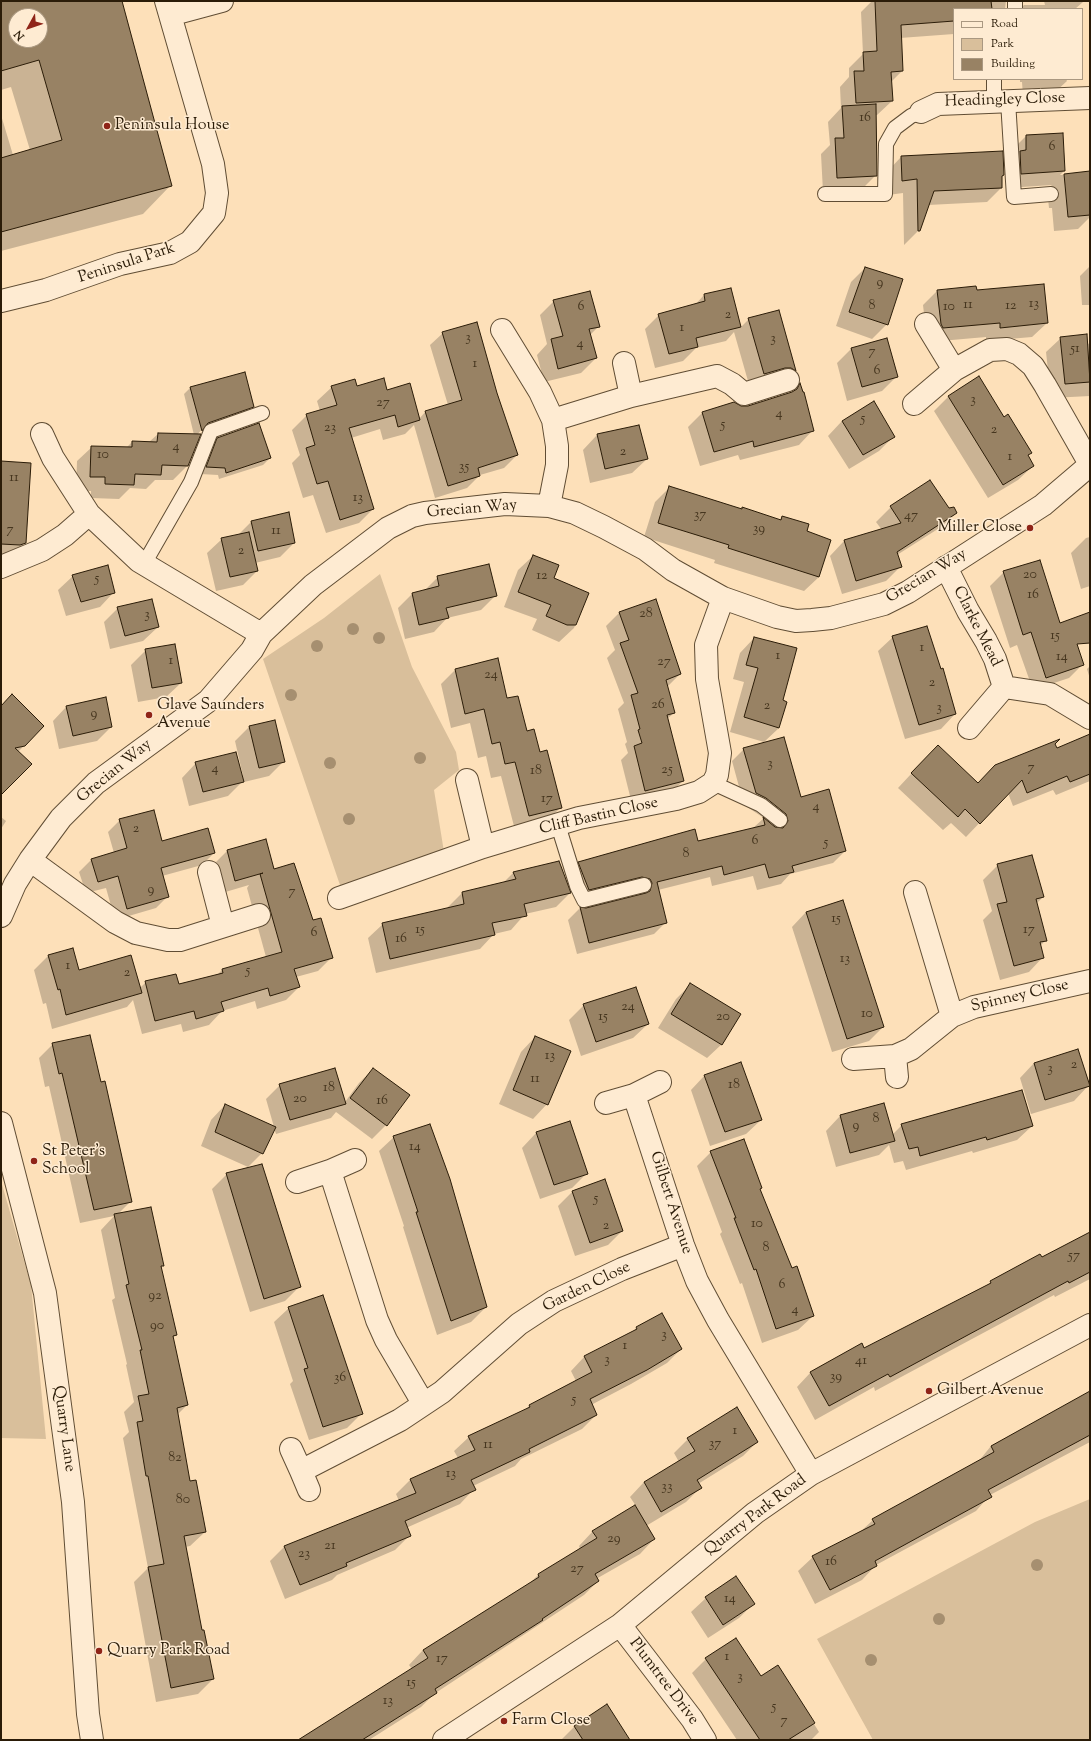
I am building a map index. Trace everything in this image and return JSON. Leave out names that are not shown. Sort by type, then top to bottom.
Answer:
[{"type":"street","points":[[168,8],[222,1]]},
{"type":"street","name":"Peninsula Park","points":[[1,301],[46,290],[120,264],[170,253],[190,242],[214,213],[218,192],[213,164],[168,8]]},
{"type":"street","name":"Headingley Close","points":[[921,112],[938,104],[1090,98]]},
{"type":"street","points":[[926,324],[954,370]]},
{"type":"street","points":[[502,330],[540,392],[553,420],[557,446],[557,465],[549,506]]},
{"type":"street","points":[[914,404],[954,370],[990,350],[1007,349],[1019,354],[1033,366],[1090,464]]},
{"type":"street","points":[[624,363],[631,396]]},
{"type":"street","points":[[553,420],[631,396],[717,376],[732,384],[744,394],[788,380]]},
{"type":"street","points":[[42,434],[53,458],[89,514],[139,561],[262,634]]},
{"type":"street","name":"Grecian Way","points":[[1,916],[15,884],[30,860],[61,818],[96,783],[208,701],[252,650],[262,634],[313,585],[388,528],[412,516],[505,504],[549,506],[575,513],[645,550],[674,570],[723,598],[777,617],[796,621],[831,618],[884,604],[908,592],[1043,505],[1090,464]]},
{"type":"street","points":[[1,567],[42,550],[65,535],[89,514]]},
{"type":"street","name":"Clarke Mead","points":[[946,567],[968,611],[986,641],[995,660],[1004,687]]},
{"type":"street","points":[[713,783],[717,775],[720,753],[707,679],[706,645],[723,598]]},
{"type":"street","name":"Clarke Mead","points":[[1004,687],[1050,694],[1090,718]]},
{"type":"street","name":"Clarke Mead","points":[[969,728],[1004,687]]},
{"type":"street","points":[[467,780],[483,847]]},
{"type":"street","name":"Cliff Bastin Close","points":[[339,898],[483,847],[579,818],[676,799],[699,792],[713,783]]},
{"type":"street","points":[[30,860],[108,917],[136,933],[168,940],[180,940],[258,915]]},
{"type":"street","points":[[209,872],[223,926]]},
{"type":"street","name":"Spinney Close","points":[[915,892],[952,1016]]},
{"type":"street","name":"Spinney Close","points":[[853,1059],[896,1066],[911,1049],[952,1016],[974,1006],[1090,981]]},
{"type":"street","points":[[606,1103],[634,1095],[660,1082]]},
{"type":"street","name":"Gilbert Avenue","points":[[634,1095],[683,1245],[697,1281],[718,1320],[811,1474]]},
{"type":"street","name":"Quarry Lane","points":[[1,1123],[45,1293],[73,1502],[88,1714],[92,1740]]},
{"type":"street","points":[[297,1182],[330,1171],[355,1160]]},
{"type":"street","points":[[330,1171],[377,1320],[386,1340],[423,1403]]},
{"type":"street","name":"Garden Close","points":[[290,1449],[305,1481],[442,1392],[519,1324],[554,1301],[622,1269],[683,1245]]},
{"type":"street","name":"Quarry Park Road","points":[[444,1740],[620,1625],[755,1513],[811,1474],[1090,1325]]},
{"type":"street","name":"Plumtree Drive","points":[[620,1625],[683,1707],[705,1740]]},
{"type":"lane","points":[[994,80],[1001,101],[1014,197],[1051,194]]},
{"type":"lane","points":[[825,194],[885,194],[886,144],[895,128],[911,116],[921,112]]},
{"type":"lane","points":[[144,564],[191,482],[211,431],[262,413]]},
{"type":"lane","points":[[713,783],[761,805],[780,820]]},
{"type":"lane","points":[[558,825],[577,886],[584,900],[644,885]]},
{"type":"green space","points":[[380,574],[412,667],[456,752],[459,770],[434,790],[444,852],[341,888],[263,659],[324,618]]},
{"type":"green space","points":[[1,1181],[31,1285],[46,1439],[1,1438]]},
{"type":"green space","points":[[1090,1499],[1090,1740],[873,1740],[817,1639],[1035,1522]]},
{"type":"building","name":"Peninsula House","points":[[1,1],[122,1],[172,186],[1,232],[1,158],[62,140],[39,60],[1,71]]},
{"type":"building","points":[[875,1],[991,1],[992,8],[953,8],[953,21],[901,25],[903,71],[891,72],[893,101],[856,103],[854,71],[864,71],[863,52],[877,51]]},
{"type":"building","points":[[876,104],[877,176],[837,178],[835,138],[844,138],[842,106]]},
{"type":"building","points":[[1063,133],[1065,171],[1021,174],[1020,151],[1026,150],[1026,135]]},
{"type":"building","points":[[1003,151],[1004,175],[1002,176],[1002,188],[934,191],[920,231],[918,231],[917,179],[902,181],[901,156]]},
{"type":"building","points":[[1090,171],[1090,215],[1068,217],[1064,174]]},
{"type":"building","points":[[865,267],[903,279],[888,325],[849,312]]},
{"type":"building","points":[[1044,284],[1048,323],[1000,328],[1000,323],[943,328],[941,324],[937,290],[976,286],[977,290]]},
{"type":"building","points":[[731,288],[741,327],[696,338],[698,347],[669,354],[658,314],[705,301],[704,294]]},
{"type":"building","points":[[590,291],[600,327],[589,329],[597,358],[558,369],[551,339],[563,336],[553,300]]},
{"type":"building","points":[[779,310],[796,371],[791,368],[785,368],[764,374],[748,318]]},
{"type":"building","points":[[477,322],[497,393],[518,455],[478,468],[480,476],[448,486],[425,411],[462,400],[442,332]]},
{"type":"building","points":[[1087,334],[1090,382],[1065,384],[1060,337]]},
{"type":"building","points":[[887,338],[898,377],[862,387],[851,348]]},
{"type":"building","points":[[245,372],[254,407],[208,423],[202,431],[190,387]]},
{"type":"building","points":[[979,376],[1004,417],[1008,414],[1032,453],[1028,455],[1034,466],[1003,485],[948,396]]},
{"type":"building","points":[[384,378],[387,390],[410,383],[420,420],[398,427],[395,415],[349,428],[374,509],[340,520],[328,481],[317,484],[306,448],[315,445],[306,414],[337,405],[331,386],[355,379],[357,386]]},
{"type":"building","points":[[800,383],[804,392],[814,431],[754,447],[753,441],[714,452],[702,412],[734,402],[741,406],[748,406],[792,392],[797,389]]},
{"type":"building","points":[[874,401],[895,437],[863,455],[842,421]]},
{"type":"building","points":[[259,423],[271,458],[226,473],[225,468],[206,467],[217,438]]},
{"type":"building","points":[[639,425],[648,459],[605,469],[597,434]]},
{"type":"building","points":[[158,433],[201,434],[188,466],[162,465],[161,475],[135,474],[134,485],[105,484],[105,477],[90,477],[91,446],[132,447],[132,441],[157,442]]},
{"type":"building","points":[[1,461],[31,463],[26,543],[20,545],[1,544]]},
{"type":"building","points":[[930,480],[949,508],[954,507],[957,513],[897,552],[902,567],[856,581],[844,540],[901,523],[890,506]]},
{"type":"building","points":[[669,486],[781,520],[782,516],[809,524],[807,531],[831,540],[819,577],[728,548],[729,545],[658,523]]},
{"type":"building","points":[[289,512],[295,543],[258,551],[251,521]]},
{"type":"building","points":[[249,532],[258,571],[230,577],[221,538]]},
{"type":"building","points":[[533,555],[559,565],[554,578],[589,593],[576,625],[567,625],[546,616],[551,605],[518,592]]},
{"type":"building","points":[[1040,560],[1060,623],[1090,612],[1090,643],[1077,644],[1084,665],[1046,678],[1031,632],[1023,635],[1003,571]]},
{"type":"building","points":[[489,564],[497,596],[446,608],[449,618],[419,625],[412,593],[439,586],[437,576]]},
{"type":"building","points":[[108,565],[115,593],[81,602],[72,575]]},
{"type":"building","points":[[152,599],[159,627],[125,636],[117,607]]},
{"type":"building","points":[[656,599],[681,674],[666,680],[675,713],[667,715],[684,781],[645,791],[634,746],[642,743],[631,695],[638,693],[620,643],[629,640],[619,612]]},
{"type":"building","points":[[927,626],[941,669],[943,668],[956,714],[919,725],[892,636]]},
{"type":"building","points":[[754,637],[797,648],[783,700],[787,702],[779,728],[744,717],[758,668],[746,665]]},
{"type":"building","points":[[175,644],[182,683],[152,688],[145,649]]},
{"type":"building","points":[[498,658],[507,698],[518,696],[527,731],[534,729],[540,752],[547,750],[562,808],[529,816],[515,762],[505,764],[500,742],[492,744],[484,709],[465,714],[455,669]]},
{"type":"building","points":[[12,694],[44,726],[25,746],[15,748],[32,764],[1,795],[1,706]]},
{"type":"building","points":[[106,697],[112,727],[73,736],[66,706]]},
{"type":"building","points":[[275,720],[285,762],[259,768],[249,726]]},
{"type":"building","points":[[1090,734],[1090,774],[1070,782],[1067,776],[1027,793],[1022,780],[980,824],[965,809],[958,817],[911,773],[938,745],[978,783],[995,765],[1060,739],[1055,744],[1057,748]]},
{"type":"building","points":[[784,737],[801,797],[829,789],[846,851],[792,866],[794,872],[769,878],[765,864],[724,875],[722,866],[657,882],[667,923],[589,943],[580,907],[586,908],[646,893],[650,891],[652,883],[650,879],[642,877],[589,890],[578,862],[695,829],[698,841],[765,825],[763,817],[775,827],[783,828],[788,821],[786,814],[766,798],[756,793],[743,748]]},
{"type":"building","points":[[236,752],[244,782],[203,792],[195,762]]},
{"type":"building","points":[[154,810],[162,841],[208,828],[215,853],[161,868],[169,897],[127,909],[118,876],[98,882],[91,859],[127,848],[119,819]]},
{"type":"building","points":[[266,839],[274,869],[294,863],[313,920],[321,918],[333,958],[294,969],[300,987],[270,996],[268,988],[221,1002],[224,1011],[196,1019],[194,1011],[155,1021],[145,981],[176,974],[179,984],[223,973],[222,969],[282,952],[260,874],[263,873],[235,881],[227,850]]},
{"type":"building","points":[[1032,855],[1044,897],[1036,899],[1047,941],[1040,942],[1044,958],[1014,966],[997,904],[1007,902],[997,864]]},
{"type":"building","points":[[559,861],[571,893],[524,904],[527,916],[492,923],[495,935],[390,959],[382,923],[464,904],[462,892],[516,879],[513,872]]},
{"type":"building","points":[[843,900],[884,1027],[847,1039],[806,912]]},
{"type":"building","points":[[73,948],[79,970],[131,955],[142,993],[66,1015],[60,989],[58,990],[48,955]]},
{"type":"building","points":[[690,983],[741,1014],[722,1045],[671,1014]]},
{"type":"building","points":[[636,987],[649,1024],[596,1042],[583,1004]]},
{"type":"building","points":[[90,1035],[101,1082],[105,1081],[132,1202],[94,1210],[62,1073],[59,1074],[52,1043]]},
{"type":"building","points":[[535,1036],[571,1051],[548,1105],[513,1090]]},
{"type":"building","points":[[1078,1049],[1090,1086],[1045,1100],[1034,1063]]},
{"type":"building","points":[[741,1062],[762,1120],[725,1132],[704,1075]]},
{"type":"building","points":[[335,1068],[346,1104],[290,1120],[279,1084]]},
{"type":"building","points":[[373,1068],[410,1095],[387,1126],[350,1098]]},
{"type":"building","points":[[1022,1090],[1033,1126],[987,1140],[986,1137],[920,1156],[918,1147],[909,1149],[901,1124]]},
{"type":"building","points":[[884,1103],[895,1141],[850,1153],[840,1115]]},
{"type":"building","points":[[225,1104],[276,1127],[263,1154],[215,1132]]},
{"type":"building","points":[[570,1121],[588,1174],[554,1185],[536,1132]]},
{"type":"building","points":[[430,1124],[450,1179],[487,1307],[451,1321],[393,1136]]},
{"type":"building","points":[[744,1139],[762,1188],[760,1189],[792,1268],[797,1266],[814,1316],[776,1329],[756,1269],[754,1270],[710,1151]]},
{"type":"building","points":[[262,1164],[301,1287],[264,1299],[226,1173]]},
{"type":"building","points":[[605,1179],[623,1231],[590,1243],[572,1191]]},
{"type":"building","points":[[151,1207],[164,1266],[161,1266],[177,1335],[173,1336],[188,1405],[177,1408],[190,1481],[196,1480],[206,1532],[184,1536],[202,1630],[204,1630],[214,1679],[171,1688],[148,1567],[164,1564],[148,1476],[146,1476],[137,1422],[143,1421],[138,1396],[149,1394],[140,1350],[142,1350],[126,1285],[129,1284],[114,1214]]},
{"type":"building","points":[[1090,1232],[1090,1272],[1069,1283],[1068,1281],[890,1377],[888,1374],[829,1406],[810,1372],[862,1343],[864,1348],[991,1283],[990,1281],[1040,1254],[1042,1257]]},
{"type":"building","points":[[323,1295],[363,1414],[323,1427],[304,1369],[308,1368],[288,1307]]},
{"type":"building","points":[[662,1313],[682,1349],[647,1370],[590,1399],[597,1415],[529,1449],[530,1452],[471,1480],[476,1490],[405,1521],[411,1536],[346,1563],[347,1566],[300,1585],[284,1546],[416,1493],[410,1479],[475,1450],[468,1436],[530,1407],[529,1405],[592,1372],[584,1356],[637,1329],[636,1327]]},
{"type":"building","points":[[1090,1391],[1090,1435],[988,1490],[992,1497],[875,1561],[877,1566],[830,1590],[812,1556],[875,1524],[872,1519],[994,1452],[991,1446]]},
{"type":"building","points":[[737,1407],[758,1442],[697,1480],[702,1488],[661,1512],[644,1482],[695,1451],[687,1438]]},
{"type":"building","points":[[635,1505],[655,1539],[595,1574],[599,1581],[542,1619],[543,1620],[435,1689],[437,1693],[362,1740],[298,1740],[428,1658],[423,1650],[539,1577],[538,1574],[597,1538],[592,1531]]},
{"type":"building","points":[[736,1576],[755,1604],[723,1625],[705,1597]]},
{"type":"building","points":[[736,1638],[761,1676],[778,1665],[815,1723],[788,1740],[760,1740],[705,1658]]},
{"type":"building","points":[[607,1704],[630,1740],[583,1740],[574,1726]]},
{"type":"place","name":"Peninsula House","points":[[107,126]]},
{"type":"place","name":"Miller Close","points":[[1030,528]]},
{"type":"place","name":"Glave Saunders Avenue","points":[[149,715]]},
{"type":"place","name":"St Peter's School","points":[[34,1161]]},
{"type":"place","name":"Gilbert Avenue","points":[[929,1391]]},
{"type":"place","name":"Quarry Park Road","points":[[99,1651]]},
{"type":"place","name":"Farm Close","points":[[504,1721]]}]
